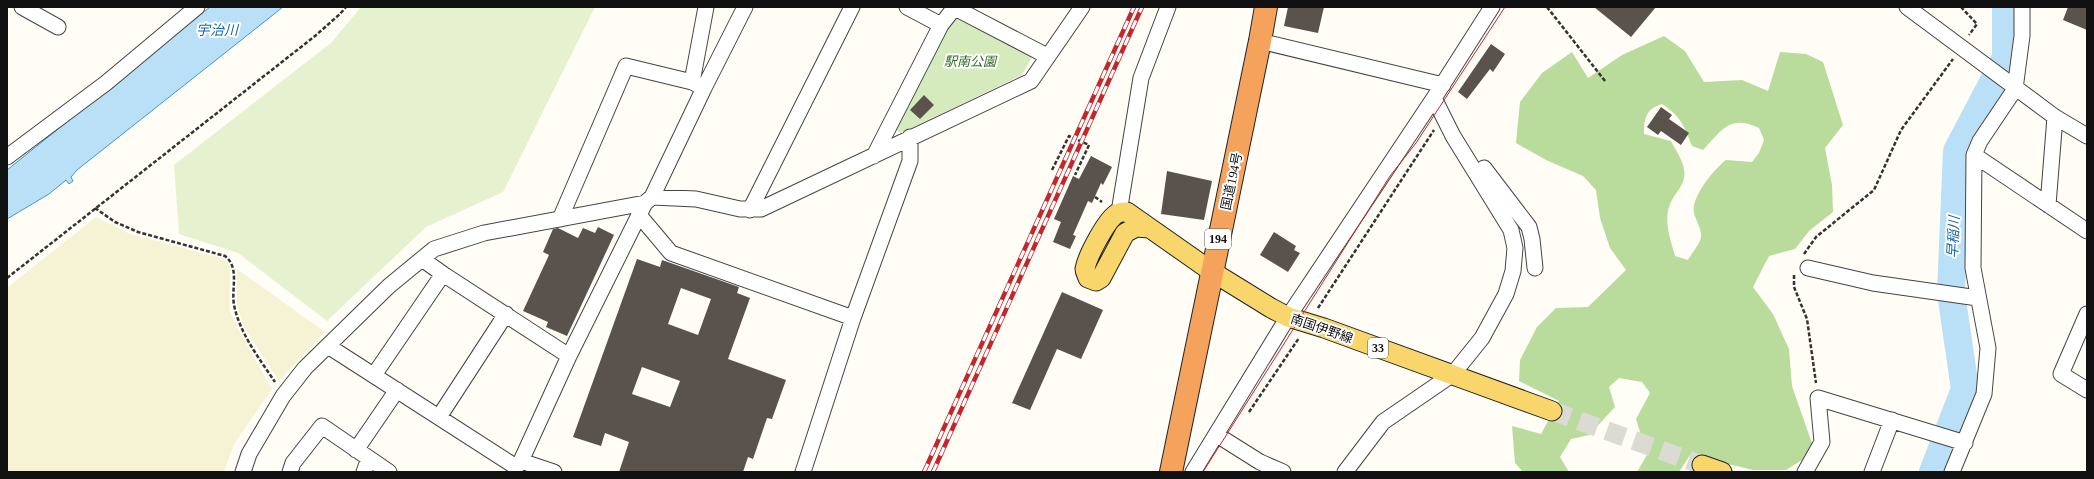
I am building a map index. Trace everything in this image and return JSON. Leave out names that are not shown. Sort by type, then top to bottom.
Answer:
[{"type":"highway","name":"国道194号","points":[[1171,472],[1266,7]]},
{"type":"main road","points":[[1119,212],[1104,228],[1087,262],[1085,271],[1088,278],[1096,281],[1102,278],[1125,233],[1136,227],[1149,228]]},
{"type":"main road","name":"南国伊野線","points":[[1119,212],[1127,212],[1212,271],[1288,317],[1324,328],[1552,411]]},
{"type":"main road","points":[[1702,465],[1722,472]]},
{"type":"street","points":[[22,7],[58,27]]},
{"type":"street","points":[[7,157],[106,82],[197,7]]},
{"type":"street","points":[[698,85],[706,7]]},
{"type":"street","points":[[517,466],[569,356],[645,205],[698,85],[745,7]]},
{"type":"street","points":[[750,210],[852,7]]},
{"type":"street","points":[[907,7],[941,25]]},
{"type":"street","points":[[242,472],[249,454],[283,396],[305,368],[389,286],[434,249],[484,233],[645,205],[696,199],[750,210],[761,209],[874,156],[910,137],[1031,81],[1082,7]]},
{"type":"street","points":[[1119,212],[1141,78],[1168,7]]},
{"type":"street","points":[[1193,472],[1288,317],[1443,85],[1492,7]]},
{"type":"street","points":[[1907,7],[2015,89],[2055,117],[2087,136]]},
{"type":"street","points":[[1952,472],[1984,394],[1988,348],[1973,268],[1974,155],[1980,141],[2015,89],[2022,36],[2022,7]]},
{"type":"street","points":[[874,156],[941,25],[955,8],[1047,56]]},
{"type":"street","points":[[1260,41],[1443,85]]},
{"type":"street","points":[[560,219],[626,66],[698,85]]},
{"type":"street","points":[[1345,472],[1384,422],[1453,374],[1482,338],[1506,294],[1513,271],[1515,248],[1511,230],[1453,136],[1434,98]]},
{"type":"street","points":[[2048,205],[2055,117]]},
{"type":"street","points":[[1453,136],[1476,158],[1529,227],[1532,239],[1535,268]]},
{"type":"street","points":[[803,472],[853,318],[910,161],[910,137]]},
{"type":"street","points":[[1974,155],[2087,231]]},
{"type":"street","points":[[645,205],[671,253],[853,318]]},
{"type":"street","points":[[422,259],[569,356]]},
{"type":"street","points":[[1800,267],[1873,283],[1978,298]]},
{"type":"street","points":[[374,375],[443,274]]},
{"type":"street","points":[[439,417],[506,314]]},
{"type":"street","points":[[2087,314],[2061,374],[2087,390]]},
{"type":"street","points":[[328,346],[517,466],[554,472]]},
{"type":"street","points":[[356,450],[397,390]]},
{"type":"street","points":[[1805,472],[1822,442],[1818,398],[1965,443]]},
{"type":"street","points":[[1872,472],[1892,420]]},
{"type":"street","points":[[290,472],[293,462],[322,426],[356,450],[366,465],[389,472]]},
{"type":"street","points":[[1217,435],[1260,462],[1283,472]]},
{"type":"path","points":[[7,278],[315,36],[346,7]]},
{"type":"path","points":[[1547,7],[1605,81]]},
{"type":"path","points":[[1818,398],[1806,319],[1794,287],[1800,267],[1816,237],[1874,190],[1901,130],[1961,48],[1976,24],[1961,7]]},
{"type":"path","points":[[1316,311],[1443,116]]},
{"type":"path","points":[[1052,170],[1069,136],[1089,145],[1075,175]]},
{"type":"path","points":[[1095,197],[1102,202]]},
{"type":"path","points":[[95,208],[115,222],[138,232],[225,256],[231,261],[234,268],[232,284],[234,304],[240,327],[283,396]]},
{"type":"path","points":[[1246,418],[1301,336]]},
{"type":"shaded area","points":[[96,217],[130,234],[221,258],[227,262],[230,267],[230,311],[238,329],[272,389],[234,444],[224,472],[7,472],[7,288]]},
{"type":"shaded area","points":[[237,269],[325,332],[279,381],[244,327],[237,305]]},
{"type":"green space","points":[[361,7],[595,7],[503,192],[426,227],[327,321],[238,253],[179,234],[174,165],[331,43]]},
{"type":"green space","name":"駅南公園","points":[[962,18],[1030,53],[1032,57],[1022,75],[901,133],[894,129],[952,19]]},
{"type":"green space","points":[[1664,36],[1685,51],[1704,82],[1742,80],[1768,91],[1780,52],[1806,54],[1823,62],[1843,125],[1825,148],[1832,185],[1833,212],[1809,231],[1795,249],[1769,256],[1753,287],[1773,314],[1789,349],[1792,386],[1815,452],[1786,470],[1753,470],[1690,455],[1679,472],[1637,472],[1647,455],[1636,419],[1650,393],[1642,382],[1619,378],[1609,387],[1615,407],[1589,435],[1571,439],[1560,457],[1569,472],[1523,472],[1515,463],[1512,426],[1541,434],[1559,401],[1519,381],[1520,360],[1537,327],[1556,308],[1588,307],[1626,270],[1610,248],[1600,218],[1596,190],[1583,176],[1546,160],[1516,143],[1520,102],[1542,73],[1572,52],[1588,78],[1622,55]],"holes":[[[1662,104],[1678,117],[1687,132],[1692,146],[1703,150],[1721,131],[1727,126],[1734,124],[1749,124],[1759,128],[1764,140],[1759,153],[1752,162],[1726,160],[1704,184],[1699,192],[1694,207],[1694,213],[1700,230],[1701,239],[1688,260],[1675,256],[1667,221],[1669,207],[1683,181],[1685,173],[1683,164],[1671,141],[1644,134],[1645,119],[1649,111]]]},
{"type":"water","name":"宇治川","points":[[210,7],[283,7],[77,170],[71,177],[73,181],[69,184],[66,180],[49,194],[7,219],[7,170]]},
{"type":"building","points":[[1288,7],[1324,7],[1318,33],[1284,26]]},
{"type":"building","points":[[1594,7],[1656,7],[1631,37]]},
{"type":"building","points":[[2068,7],[2087,7],[2087,30],[2063,20]]},
{"type":"building","points":[[1491,44],[1505,54],[1493,72],[1490,69],[1467,99],[1458,92]]},
{"type":"building","points":[[924,95],[934,105],[920,119],[910,110]]},
{"type":"building","points":[[1661,107],[1672,115],[1669,119],[1689,133],[1681,145],[1661,131],[1658,135],[1647,127]]},
{"type":"building","points":[[1091,156],[1112,167],[1103,185],[1101,183],[1092,203],[1088,201],[1073,235],[1076,236],[1070,249],[1053,242],[1061,222],[1054,219],[1073,176],[1079,179]]},
{"type":"building","points":[[1167,171],[1212,181],[1204,220],[1161,214]]},
{"type":"building","points":[[598,227],[614,235],[567,336],[546,327],[548,322],[523,311],[549,255],[543,252],[553,229],[558,228],[578,238],[583,228],[595,233]]},
{"type":"building","points":[[1274,232],[1296,246],[1294,250],[1300,253],[1288,272],[1260,255]]},
{"type":"building","points":[[637,259],[660,267],[662,260],[739,287],[737,293],[750,298],[728,359],[786,380],[772,419],[767,418],[753,459],[748,457],[743,472],[619,472],[629,442],[605,433],[601,446],[573,437]],"holes":[[[681,288],[711,299],[698,335],[668,324]],[[642,367],[680,381],[670,407],[632,394]]]},
{"type":"building","points":[[1062,292],[1103,310],[1081,359],[1057,349],[1030,410],[1012,403]]},
{"type":"waterway","name":"早稲川","points":[[1933,472],[1965,389],[1951,293],[1957,151],[2006,58],[2006,7]]},
{"type":"tunnel","points":[[1552,411],[1702,465]]},
{"type":"tram line","points":[[1203,472],[1390,176],[1416,143],[1505,7]]},
{"type":"railway","points":[[924,472],[1134,7]]},
{"type":"railway","points":[[933,472],[1142,7]]}]
